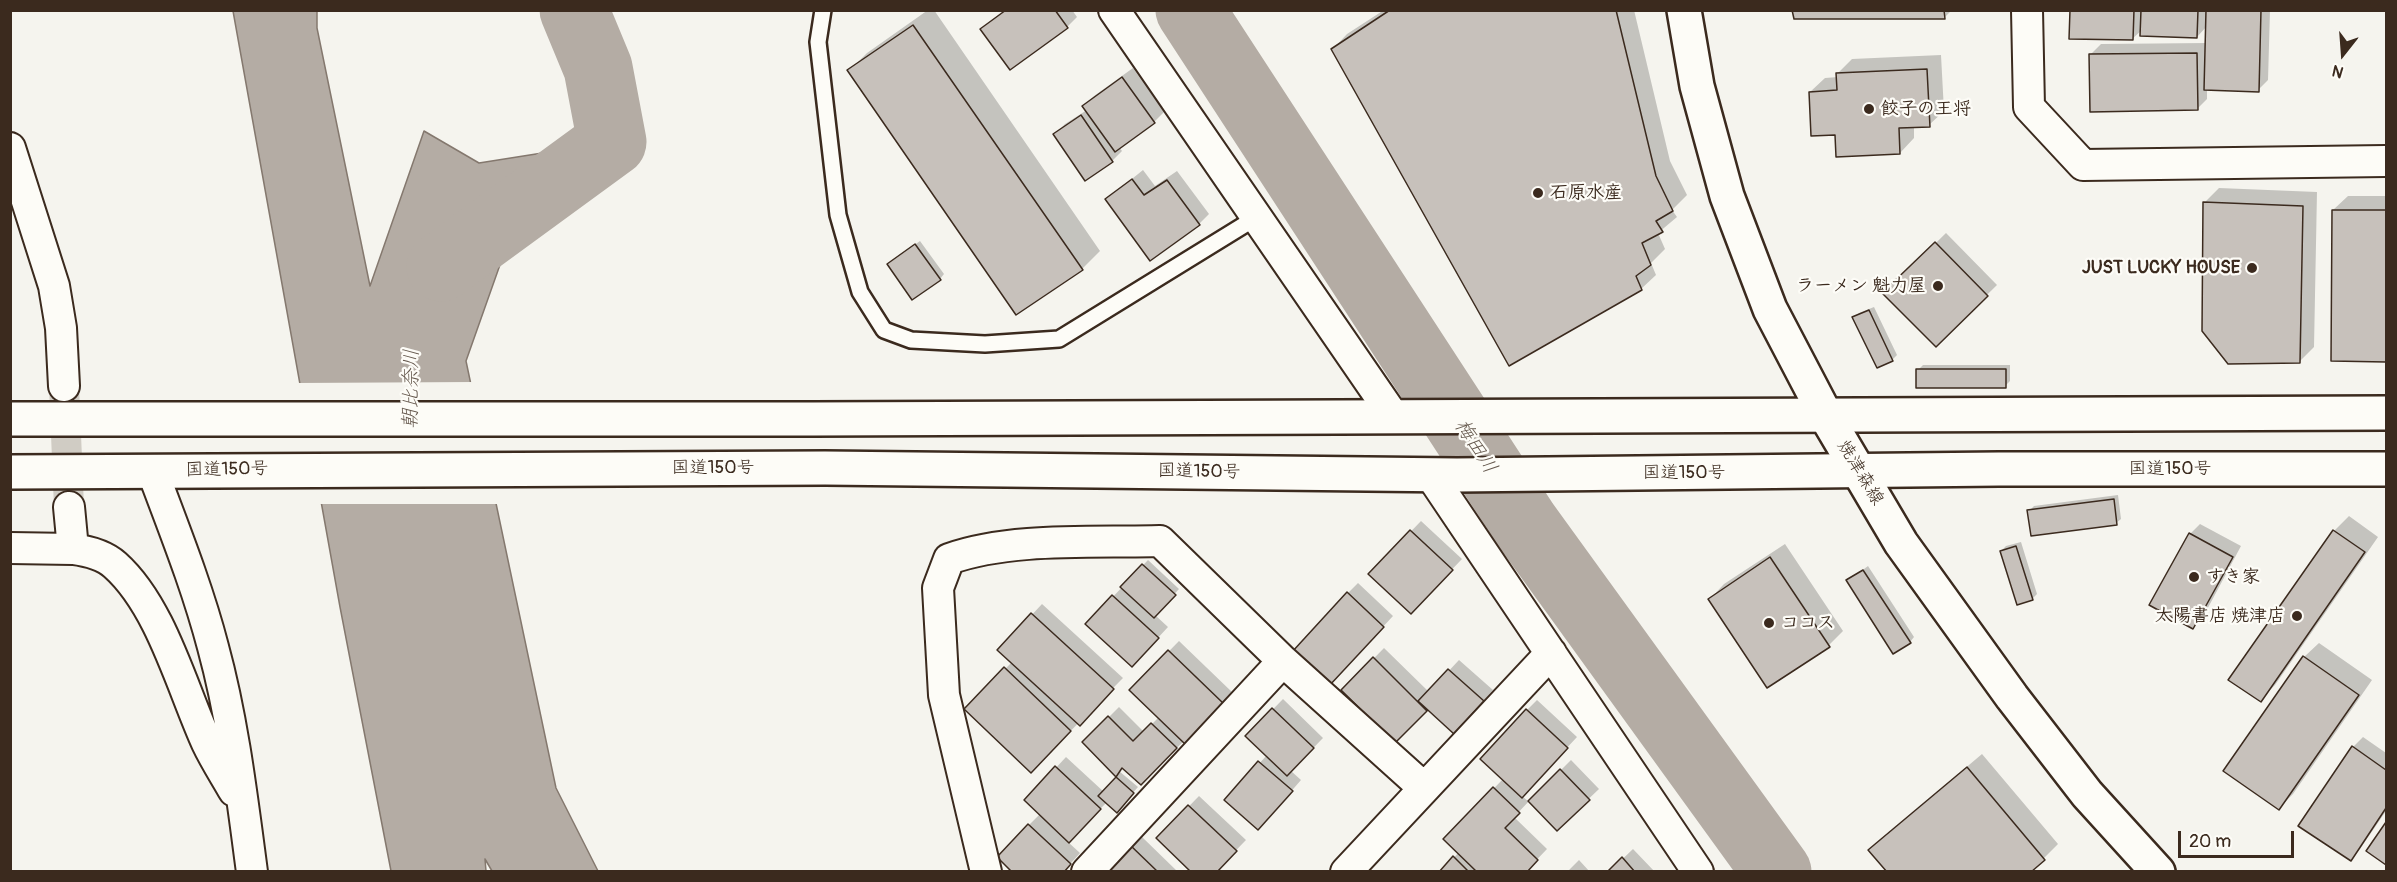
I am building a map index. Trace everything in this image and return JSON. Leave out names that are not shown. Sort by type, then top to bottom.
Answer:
[{"type":"main road","name":"焼津森線","points":[[1684,10],[1697,86],[1727,196],[1770,309],[1826,416],[1901,543],[2012,697],[2086,794],[2158,872]]},
{"type":"main road","points":[[10,419],[813,419],[2386,413]]},
{"type":"main road","name":"国道150号","points":[[10,472],[211,469],[825,468],[1443,475],[1999,469],[2386,469]]},
{"type":"street","points":[[1114,10],[1257,217],[1407,417]]},
{"type":"street","points":[[2027,10],[2030,106],[2084,165],[2386,160]]},
{"type":"street","points":[[10,148],[54,285],[62,328],[63,386]]},
{"type":"street","points":[[152,470],[187,561],[214,650],[232,737],[252,872]]},
{"type":"street","points":[[1443,475],[1551,653],[1693,869]]},
{"type":"street","points":[[69,507],[73,549]]},
{"type":"street","points":[[986,872],[944,695],[938,588],[949,559],[969,552],[1039,544],[1160,541],[1283,661],[1424,788]]},
{"type":"street","points":[[10,548],[73,549],[91,552],[113,563],[131,581],[167,646],[208,745],[243,807]]},
{"type":"street","points":[[1346,872],[1551,653]]},
{"type":"street","points":[[1087,872],[1283,661]]},
{"type":"lane","points":[[823,10],[818,42],[838,215],[860,292],[884,330],[911,340],[975,343],[1059,339],[1257,217]]},
{"type":"water","points":[[233,11],[317,11],[317,28],[370,286],[424,131],[479,163],[612,142],[519,211],[466,361],[556,788],[598,871],[492,871],[485,859],[486,871],[391,871],[340,607]]},
{"type":"pier","points":[[474,382],[499,504],[318,504],[296,383]]},
{"type":"building","points":[[1006,10],[1055,10],[1068,28],[1010,70],[980,29]]},
{"type":"building","name":"石原水産","points":[[1390,10],[1616,10],[1656,176],[1673,211],[1656,221],[1663,232],[1642,243],[1651,265],[1636,276],[1642,290],[1509,366],[1331,49]]},
{"type":"building","points":[[1792,10],[1944,10],[1945,19],[1794,19]]},
{"type":"building","points":[[2070,10],[2134,10],[2133,40],[2069,39]]},
{"type":"building","points":[[2141,10],[2198,10],[2197,38],[2140,36]]},
{"type":"building","points":[[2206,10],[2261,10],[2259,92],[2204,90]]},
{"type":"building","points":[[913,25],[1083,270],[1016,315],[847,70]]},
{"type":"building","points":[[2197,53],[2198,110],[2090,112],[2089,54]]},
{"type":"building","name":"餃子の王将","points":[[1927,69],[1930,127],[1899,128],[1900,154],[1836,157],[1835,135],[1811,136],[1809,92],[1837,90],[1836,73]]},
{"type":"building","points":[[1122,77],[1155,123],[1115,152],[1082,106]]},
{"type":"building","points":[[1081,115],[1113,162],[1085,181],[1053,134]]},
{"type":"building","points":[[1132,179],[1144,195],[1167,180],[1200,225],[1150,261],[1105,199]]},
{"type":"building","name":"JUST LUCKY HOUSE","points":[[2203,202],[2303,206],[2300,363],[2228,364],[2202,331]]},
{"type":"building","points":[[2332,210],[2386,210],[2386,362],[2331,361]]},
{"type":"building","points":[[1935,242],[1988,296],[1936,347],[1882,293]]},
{"type":"building","points":[[915,244],[941,280],[912,300],[887,264]]},
{"type":"building","points":[[1869,310],[1893,361],[1877,368],[1852,317]]},
{"type":"building","points":[[1916,369],[2006,369],[2006,388],[1916,388]]},
{"type":"building","points":[[2114,499],[2117,525],[2031,536],[2027,510]]},
{"type":"building","points":[[1410,530],[1453,570],[1411,614],[1368,574]]},
{"type":"building","name":"太陽書店 焼津店","points":[[2333,530],[2365,552],[2261,702],[2228,680]]},
{"type":"building","points":[[2189,533],[2233,557],[2193,629],[2149,605]]},
{"type":"building","points":[[2016,546],[2033,600],[2017,605],[2000,551]]},
{"type":"building","name":"ココス","points":[[1770,557],[1830,647],[1767,688],[1708,599]]},
{"type":"building","points":[[1142,564],[1176,595],[1154,618],[1120,587]]},
{"type":"building","points":[[1863,570],[1911,643],[1893,654],[1846,580]]},
{"type":"building","points":[[1347,592],[1384,627],[1329,686],[1292,652]]},
{"type":"building","points":[[1112,595],[1159,638],[1132,667],[1085,624]]},
{"type":"building","points":[[1031,613],[1114,689],[1080,726],[997,650]]},
{"type":"building","points":[[1168,650],[1224,704],[1185,744],[1129,690]]},
{"type":"building","points":[[2303,656],[2359,695],[2279,810],[2223,771]]},
{"type":"building","points":[[1373,657],[1427,711],[1395,743],[1341,690]]},
{"type":"building","points":[[1004,667],[1071,731],[1031,773],[964,709]]},
{"type":"building","points":[[1448,669],[1484,701],[1454,734],[1418,701]]},
{"type":"building","points":[[1272,708],[1314,748],[1287,776],[1245,736]]},
{"type":"building","points":[[1526,709],[1568,748],[1522,798],[1480,759]]},
{"type":"building","points":[[1108,716],[1133,741],[1151,723],[1177,748],[1141,785],[1122,768],[1116,777],[1082,742]]},
{"type":"building","points":[[2352,746],[2386,770],[2386,808],[2351,861],[2298,826]]},
{"type":"building","points":[[1258,761],[1293,791],[1258,830],[1224,800]]},
{"type":"building","points":[[1055,766],[1101,809],[1069,843],[1024,800]]},
{"type":"building","points":[[1967,767],[2045,860],[2031,872],[1887,872],[1868,850]]},
{"type":"building","points":[[1560,769],[1590,800],[1557,831],[1528,801]]},
{"type":"building","points":[[1116,777],[1134,793],[1117,813],[1098,796]]},
{"type":"building","points":[[1493,787],[1520,813],[1505,828],[1538,860],[1527,872],[1477,872],[1443,839]]},
{"type":"building","points":[[1188,805],[1237,851],[1217,872],[1191,872],[1156,838]]},
{"type":"building","points":[[2386,822],[2386,865],[2366,851]]},
{"type":"building","points":[[1028,824],[1071,864],[1064,872],[1012,872],[997,857]]},
{"type":"building","points":[[1130,845],[1158,872],[1104,872]]},
{"type":"building","points":[[1453,856],[1469,872],[1439,872]]},
{"type":"building","points":[[1622,857],[1635,872],[1607,872]]},
{"type":"waterway","name":"朝比奈川","points":[[441,267],[612,142],[598,68],[574,10]]},
{"type":"waterway","name":"梅田川","points":[[1190,10],[1525,524],[1777,872]]},
{"type":"tunnel","points":[[64,386],[69,507]]},
{"type":"place","name":"餃子の王将","points":[[1869,109]]},
{"type":"place","name":"石原水産","points":[[1538,193]]},
{"type":"place","name":"JUST LUCKY HOUSE","points":[[2252,268]]},
{"type":"place","name":"ラーメン 魁力屋","points":[[1938,286]]},
{"type":"place","name":"すき家","points":[[2194,577]]},
{"type":"place","name":"太陽書店 焼津店","points":[[2297,616]]},
{"type":"place","name":"ココス","points":[[1769,623]]}]
